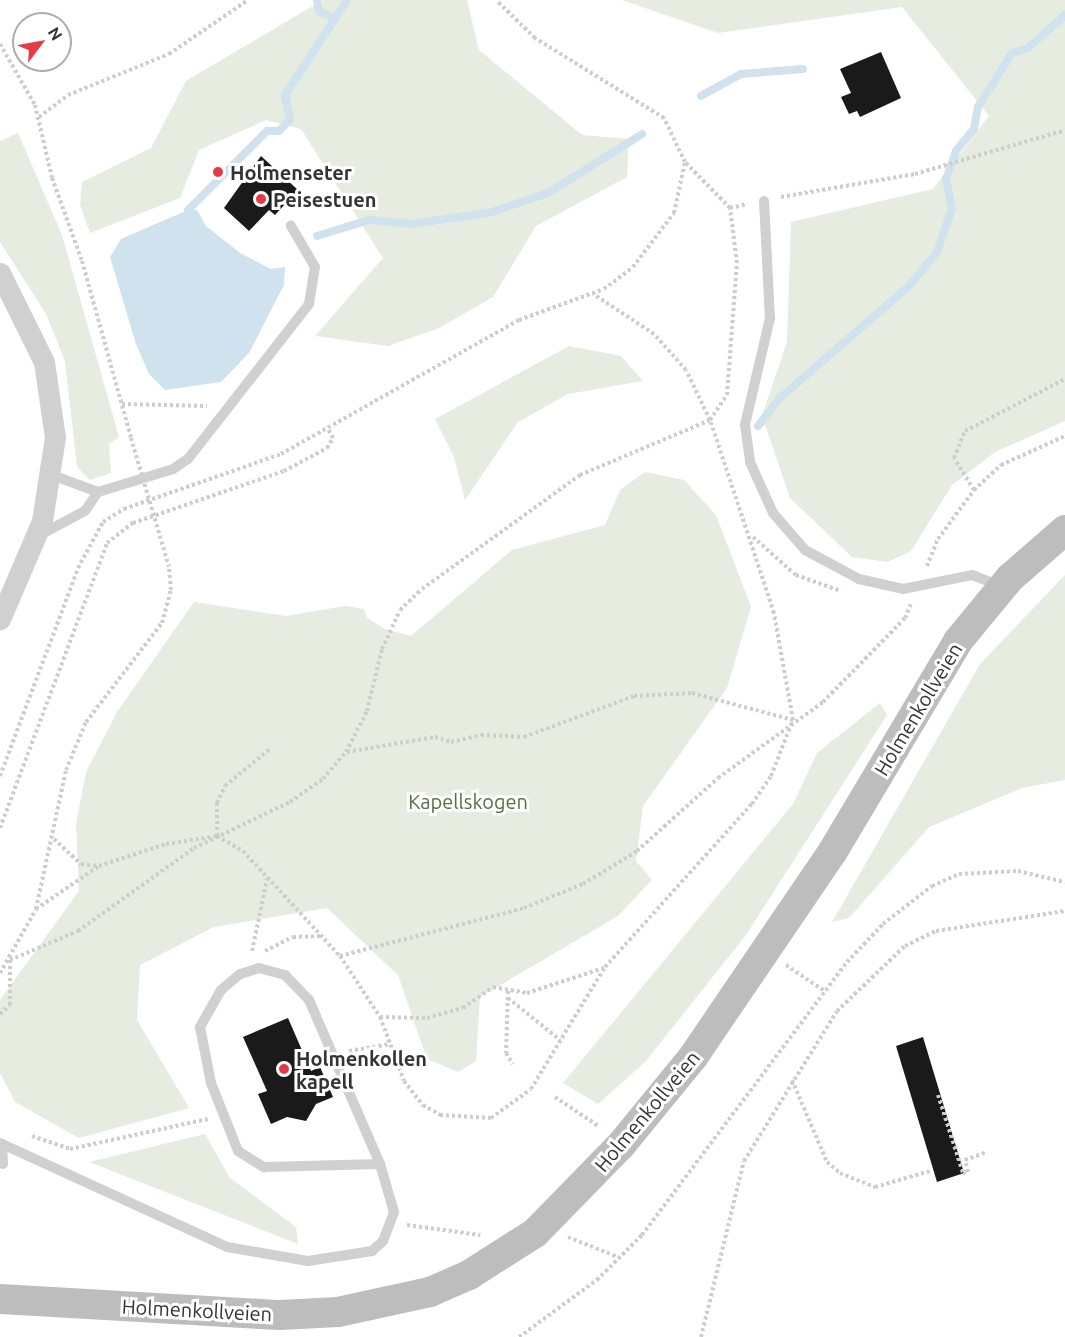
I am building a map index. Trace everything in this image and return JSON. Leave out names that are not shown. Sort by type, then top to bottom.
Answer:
[{"type":"main road","name":"Holmenkollveien","points":[[0,1299],[280,1315],[339,1312],[430,1292],[514,1248],[574,1197],[621,1145],[768,952],[952,650],[1002,586],[1065,530]]},
{"type":"street","points":[[0,273],[44,362],[55,429],[52,475],[35,537],[0,619]]},
{"type":"lane","points":[[764,201],[770,318],[745,425],[760,490],[793,540],[822,562],[873,583],[917,588],[972,575],[1002,586]]},
{"type":"lane","points":[[52,475],[98,492],[173,469],[227,414],[302,316],[314,290],[312,257],[291,226]]},
{"type":"lane","points":[[35,537],[85,511],[98,492]]},
{"type":"lane","points":[[1,1144],[151,1217],[227,1247],[308,1261],[372,1251],[392,1223],[393,1205],[380,1164],[309,1000],[274,969],[240,974],[211,1002],[200,1027],[212,1083],[244,1159],[264,1167],[380,1164]]},
{"type":"lane","points":[[1,1144],[3,1164]]},
{"type":"path","points":[[39,117],[68,95],[169,54],[248,0]]},
{"type":"path","points":[[10,960],[78,931],[217,836],[290,802],[323,779],[346,752],[367,711],[391,630],[400,610],[422,589],[580,475],[710,420],[727,395],[736,331],[737,263],[730,208],[685,162],[676,133],[657,112],[535,38],[496,0]]},
{"type":"path","points":[[0,44],[39,117],[52,178],[123,404],[169,567],[171,590],[162,623],[86,722],[66,771],[54,839],[36,909],[10,960],[0,973]]},
{"type":"path","points":[[730,208],[844,183],[915,174],[1065,130]]},
{"type":"path","points":[[0,776],[78,568],[103,522],[124,509],[234,475],[328,429],[519,320],[593,294],[633,267],[658,236],[674,213],[685,162]]},
{"type":"path","points":[[36,909],[99,866],[166,844],[217,836],[243,851],[340,956],[380,1017],[404,1081],[423,1105],[440,1115],[471,1119],[491,1118],[511,1108],[531,1089],[605,967],[752,804],[771,776],[793,720],[774,613],[710,420],[686,370],[654,333],[593,294]]},
{"type":"path","points":[[974,490],[954,458],[965,431],[1065,379]]},
{"type":"path","points":[[123,404],[202,405],[227,414]]},
{"type":"path","points":[[0,828],[107,543],[133,523],[293,466],[332,443],[328,429]]},
{"type":"path","points":[[340,956],[524,908],[583,884],[637,851],[793,720],[823,702],[906,618],[938,539],[974,490],[1001,465],[1065,436]]},
{"type":"path","points":[[346,752],[435,737],[451,742],[481,735],[524,736],[634,696],[693,693],[793,720]]},
{"type":"path","points":[[217,836],[217,803],[225,786],[271,748]]},
{"type":"path","points":[[54,839],[81,864],[99,866]]},
{"type":"path","points":[[519,1337],[620,1258],[826,992],[883,924],[932,886],[988,870],[1065,882]]},
{"type":"path","points":[[267,878],[251,958],[293,938],[323,936]]},
{"type":"path","points":[[701,1337],[744,1161],[792,1079],[837,1011],[905,946],[963,924],[1029,921],[1065,911]]},
{"type":"path","points":[[768,952],[826,992]]},
{"type":"path","points":[[0,1014],[10,1005],[10,960]]},
{"type":"path","points":[[380,1017],[427,1018],[463,1008],[493,987],[527,993],[605,967]]},
{"type":"path","points":[[508,991],[506,1053],[513,1064]]},
{"type":"path","points":[[508,997],[560,1041]]},
{"type":"path","points":[[334,1055],[390,1044]]},
{"type":"path","points":[[792,1079],[827,1162],[840,1173],[875,1187],[930,1171]]},
{"type":"path","points":[[938,1095],[963,1173],[968,1172],[965,1160],[987,1152]]},
{"type":"path","points":[[555,1097],[590,1116],[621,1145]]},
{"type":"path","points":[[27,1134],[70,1149],[217,1117]]},
{"type":"path","points":[[392,1223],[450,1227],[514,1248]]},
{"type":"path","points":[[567,1237],[620,1258]]},
{"type":"green space","points":[[323,0],[467,0],[479,50],[582,135],[629,139],[627,177],[536,226],[493,297],[439,328],[388,346],[315,336],[383,258],[301,129],[266,120],[199,150],[180,198],[90,233],[80,205],[82,182],[151,148],[186,81]]},
{"type":"green space","points":[[622,0],[1065,0],[1065,421],[995,452],[952,485],[911,551],[888,562],[852,557],[790,498],[762,416],[787,342],[791,222],[933,189],[989,116],[902,7],[718,33]]},
{"type":"green space","points":[[18,133],[62,235],[119,437],[109,444],[111,473],[90,480],[77,467],[65,361],[46,314],[0,242],[0,141]]},
{"type":"green space","points":[[569,346],[621,356],[643,381],[568,394],[518,422],[465,500],[454,457],[435,419]]},
{"type":"green space","name":"Kapellskogen","points":[[645,472],[684,480],[716,515],[751,607],[727,688],[643,806],[636,861],[652,880],[618,916],[480,997],[476,1061],[458,1072],[427,1059],[398,975],[327,908],[214,927],[140,965],[137,1020],[189,1108],[79,1138],[15,1102],[0,1073],[0,1000],[79,891],[76,824],[86,772],[117,712],[194,602],[286,616],[345,606],[364,609],[367,618],[385,629],[411,636],[512,550],[605,525],[620,490]]},
{"type":"green space","points":[[1065,575],[1065,780],[1022,788],[929,827],[849,918],[832,922],[980,664]]},
{"type":"green space","points":[[880,703],[887,715],[746,935],[645,1062],[598,1104],[563,1083],[793,804],[817,753]]},
{"type":"green space","points":[[205,1134],[230,1178],[296,1227],[298,1244],[89,1162]]},
{"type":"water","points":[[188,210],[197,210],[206,226],[240,253],[271,269],[285,267],[284,285],[249,353],[221,382],[165,390],[149,374],[136,344],[110,257],[121,239]]},
{"type":"building","points":[[881,52],[901,98],[860,117],[857,111],[849,114],[841,97],[851,93],[840,69]]},
{"type":"building","name":"Peisestuen","points":[[261,156],[298,190],[275,215],[269,210],[249,231],[224,208]]},
{"type":"building","name":"Holmenkollen kapell","points":[[288,1018],[311,1071],[320,1067],[333,1097],[316,1104],[306,1121],[287,1117],[271,1124],[258,1094],[267,1091],[243,1037]]},
{"type":"building","points":[[923,1037],[964,1173],[937,1182],[896,1046]]},
{"type":"waterway","points":[[317,0],[319,11],[335,18]]},
{"type":"waterway","points":[[188,210],[267,131],[279,131],[290,119],[285,95],[347,0]]},
{"type":"waterway","points":[[758,426],[780,398],[910,285],[937,252],[952,208],[946,179],[956,151],[974,129],[978,107],[1012,53],[1028,48],[1065,15]]},
{"type":"waterway","points":[[701,96],[741,74],[803,69]]},
{"type":"waterway","points":[[317,236],[369,220],[412,224],[492,212],[548,193],[642,134]]},
{"type":"place","name":"Holmenseter","points":[[218,172]]},
{"type":"place","name":"Peisestuen","points":[[261,199]]},
{"type":"place","name":"Holmenkollen kapell","points":[[284,1069]]}]
